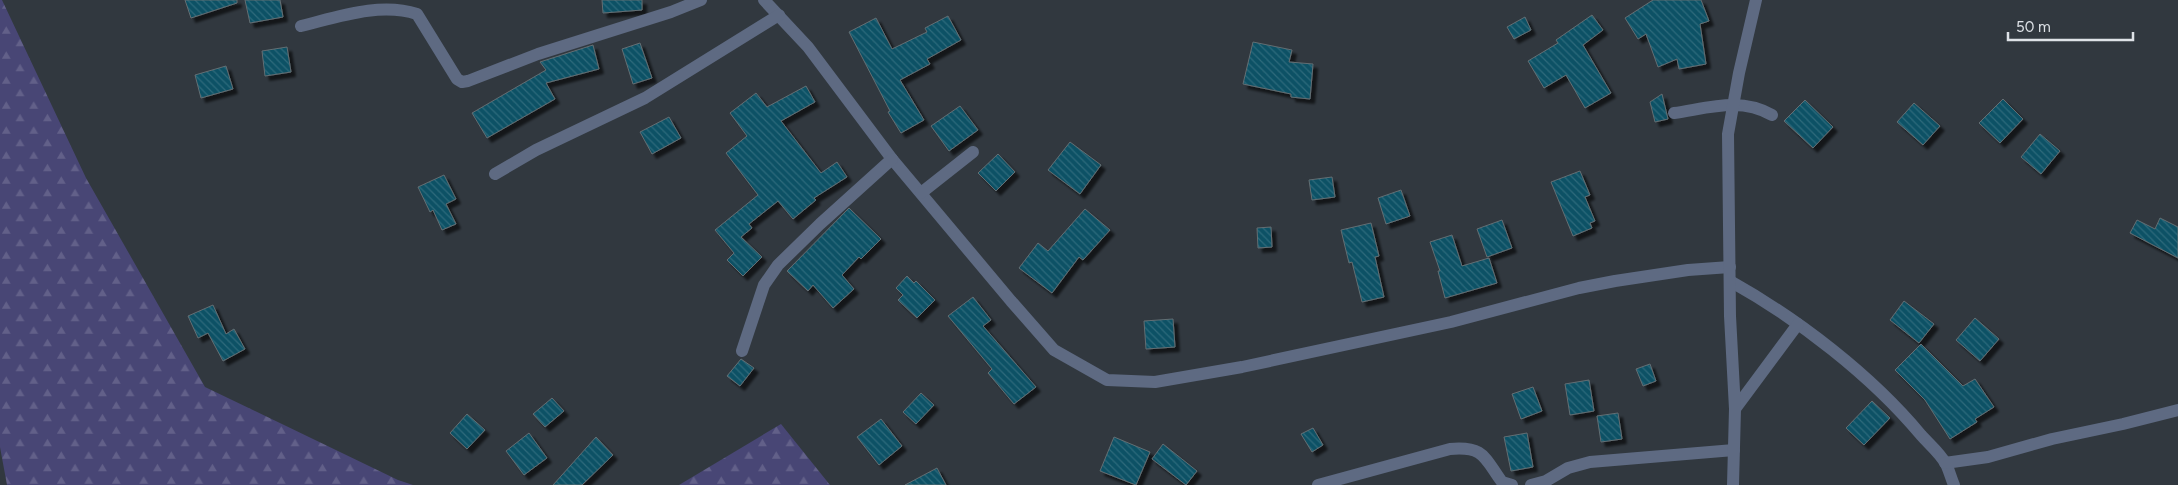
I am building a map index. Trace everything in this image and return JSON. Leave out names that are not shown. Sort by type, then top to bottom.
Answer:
[{"type":"street","points":[[301,26],[340,16],[383,10],[404,10],[417,14],[458,79],[462,82],[538,54],[671,12],[701,0]]},
{"type":"street","points":[[764,0],[808,47],[892,159],[1010,301],[1054,350],[1107,380],[1155,382],[1242,367],[1452,322],[1579,288],[1688,270],[1730,267]]},
{"type":"street","points":[[1733,485],[1735,409],[1730,281],[1728,144],[1738,73],[1756,0]]},
{"type":"street","points":[[494,174],[536,150],[645,98],[779,15]]},
{"type":"street","points":[[1674,113],[1734,104],[1758,107],[1772,115]]},
{"type":"street","points":[[921,193],[973,152]]},
{"type":"street","points":[[742,351],[764,284],[820,224],[892,159]]},
{"type":"street","points":[[1730,281],[1760,298],[1798,324],[1877,387],[1914,426],[1945,463],[1954,485]]},
{"type":"street","points":[[1735,409],[1798,324]]},
{"type":"street","points":[[1945,463],[1988,457],[2052,439],[2178,410]]},
{"type":"street","points":[[1318,485],[1450,449],[1467,448],[1480,452],[1502,482],[1512,485]]},
{"type":"street","points":[[1531,485],[1546,481],[1568,468],[1590,462],[1734,450]]},
{"type":"green space","points":[[0,0],[2,0],[86,178],[205,387],[398,480],[413,485],[7,485],[0,447]]},
{"type":"green space","points":[[781,424],[830,485],[679,485]]},
{"type":"building","points":[[185,0],[237,0],[237,3],[191,18]]},
{"type":"building","points":[[245,0],[280,0],[283,17],[250,23]]},
{"type":"building","points":[[602,0],[642,0],[642,10],[603,13]]},
{"type":"building","points":[[1653,0],[1701,0],[1709,21],[1700,24],[1706,64],[1679,69],[1677,59],[1658,67],[1646,34],[1638,39],[1625,18]]},
{"type":"building","points":[[1592,15],[1603,30],[1583,45],[1611,93],[1585,108],[1566,75],[1544,88],[1528,61],[1558,43],[1556,40]]},
{"type":"building","points":[[948,16],[961,40],[927,59],[930,64],[900,80],[924,120],[901,133],[888,112],[890,111],[849,32],[876,18],[892,49],[927,32],[925,28]]},
{"type":"building","points":[[1525,17],[1531,30],[1514,39],[1507,27]]},
{"type":"building","points":[[1253,42],[1292,50],[1289,62],[1313,64],[1310,99],[1291,97],[1291,94],[1243,84]]},
{"type":"building","points":[[640,43],[652,78],[633,84],[622,49]]},
{"type":"building","points":[[593,45],[599,69],[546,83],[555,99],[487,138],[472,113],[546,70],[540,62]]},
{"type":"building","points":[[287,47],[291,72],[265,76],[262,51]]},
{"type":"building","points":[[226,66],[233,89],[201,98],[195,75]]},
{"type":"building","points":[[806,86],[815,102],[781,121],[821,173],[837,162],[847,177],[814,198],[816,200],[793,219],[778,201],[749,224],[752,228],[741,237],[762,257],[743,276],[727,260],[734,253],[715,230],[758,195],[726,153],[747,136],[730,113],[756,93],[767,107]]},
{"type":"building","points":[[1662,94],[1668,119],[1655,122],[1650,102]]},
{"type":"building","points":[[2003,99],[2023,119],[2000,143],[1979,123]]},
{"type":"building","points":[[1805,100],[1833,127],[1813,148],[1784,121]]},
{"type":"building","points":[[1914,103],[1940,126],[1923,145],[1897,122]]},
{"type":"building","points":[[960,106],[978,130],[949,151],[931,126]]},
{"type":"building","points":[[669,117],[681,138],[652,154],[640,132]]},
{"type":"building","points":[[2040,134],[2060,151],[2041,174],[2021,157]]},
{"type":"building","points":[[1070,142],[1101,165],[1080,194],[1048,170]]},
{"type":"building","points":[[998,154],[1015,172],[996,191],[978,173]]},
{"type":"building","points":[[1580,171],[1590,195],[1585,197],[1595,221],[1590,223],[1592,228],[1573,236],[1551,182]]},
{"type":"building","points":[[444,175],[456,199],[446,204],[456,224],[442,230],[433,210],[430,212],[418,187]]},
{"type":"building","points":[[1332,177],[1335,197],[1312,200],[1309,180]]},
{"type":"building","points":[[1401,190],[1410,216],[1386,224],[1378,198]]},
{"type":"building","points":[[849,208],[881,239],[861,259],[859,257],[842,275],[854,289],[833,308],[813,285],[808,291],[787,271]]},
{"type":"building","points":[[1085,209],[1110,230],[1083,260],[1079,257],[1052,293],[1019,268],[1038,243],[1048,251]]},
{"type":"building","points":[[2160,218],[2178,227],[2178,258],[2130,233],[2137,220],[2155,229]]},
{"type":"building","points":[[1502,220],[1512,248],[1487,257],[1477,229]]},
{"type":"building","points":[[1371,223],[1379,256],[1375,257],[1384,297],[1362,302],[1352,262],[1349,263],[1341,230]]},
{"type":"building","points":[[1271,227],[1272,247],[1258,248],[1257,228]]},
{"type":"building","points":[[1452,235],[1462,266],[1489,258],[1497,283],[1445,298],[1438,271],[1440,271],[1430,242]]},
{"type":"building","points":[[907,276],[914,283],[916,281],[935,300],[917,318],[898,300],[903,295],[896,288]]},
{"type":"building","points":[[973,297],[991,320],[983,326],[1036,387],[1014,404],[988,373],[992,369],[948,316]]},
{"type":"building","points":[[1904,301],[1934,324],[1919,343],[1890,320]]},
{"type":"building","points":[[213,305],[226,334],[234,329],[245,349],[223,361],[208,333],[198,338],[188,316]]},
{"type":"building","points":[[1975,318],[1999,339],[1980,361],[1956,340]]},
{"type":"building","points":[[1173,319],[1175,347],[1146,349],[1144,321]]},
{"type":"building","points":[[1921,344],[1963,386],[1975,379],[1994,407],[1975,419],[1977,422],[1950,439],[1925,400],[1895,370]]},
{"type":"building","points":[[741,359],[754,368],[740,386],[727,376]]},
{"type":"building","points":[[1650,364],[1656,381],[1643,386],[1636,369]]},
{"type":"building","points":[[1589,380],[1594,411],[1570,415],[1565,384]]},
{"type":"building","points":[[1533,387],[1542,411],[1521,419],[1512,394]]},
{"type":"building","points":[[921,393],[934,405],[916,424],[903,412]]},
{"type":"building","points":[[552,398],[564,411],[545,427],[533,414]]},
{"type":"building","points":[[1872,401],[1890,418],[1864,445],[1846,428]]},
{"type":"building","points":[[1618,413],[1622,439],[1601,442],[1597,416]]},
{"type":"building","points":[[467,414],[485,430],[467,449],[450,433]]},
{"type":"building","points":[[881,419],[902,446],[879,465],[857,437]]},
{"type":"building","points":[[1313,428],[1323,445],[1312,452],[1301,434]]},
{"type":"building","points":[[529,433],[547,458],[524,475],[506,451]]},
{"type":"building","points":[[1527,433],[1533,467],[1511,471],[1504,437]]},
{"type":"building","points":[[596,437],[613,455],[582,485],[553,485]]},
{"type":"building","points":[[1114,437],[1150,452],[1136,485],[1100,471]]},
{"type":"building","points":[[1163,444],[1197,471],[1186,485],[1152,459]]},
{"type":"building","points":[[937,468],[946,485],[905,485]]}]
